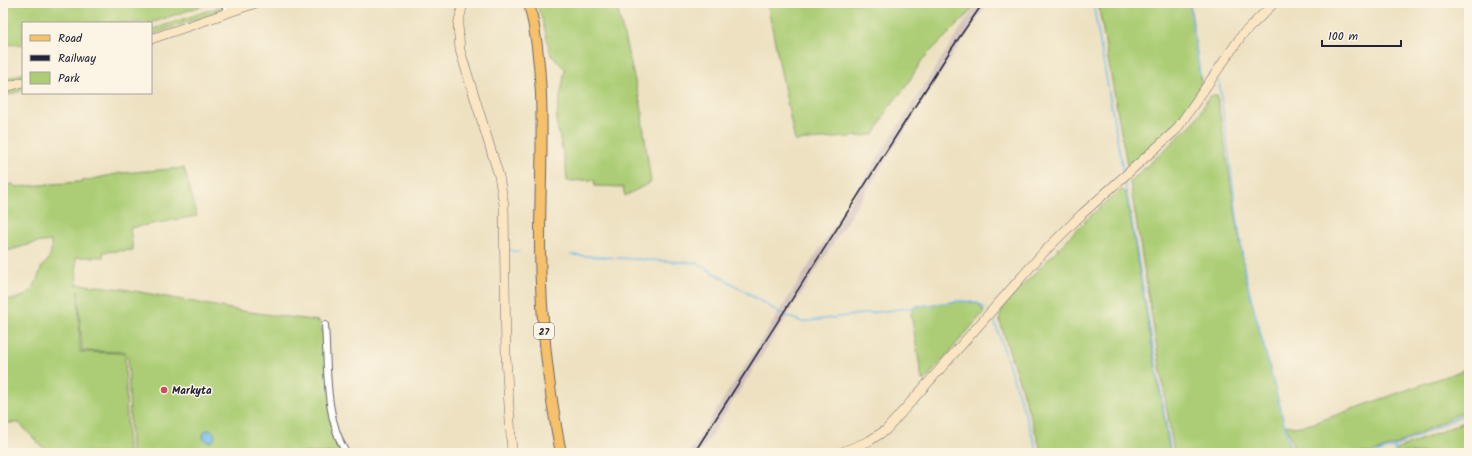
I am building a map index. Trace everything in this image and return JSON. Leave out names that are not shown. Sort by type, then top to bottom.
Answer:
[{"type":"main road","name":"27","points":[[529,3],[537,45],[541,95],[540,239],[543,318],[551,391],[561,453]]},
{"type":"street","points":[[225,3],[227,13]]},
{"type":"street","points":[[152,39],[256,3]]},
{"type":"street","points":[[463,3],[458,25],[460,50],[499,176],[504,205],[506,358],[512,453]]},
{"type":"street","points":[[840,453],[869,441],[886,430],[1042,254],[1082,214],[1176,130],[1242,35],[1274,3]]},
{"type":"street","points":[[3,88],[22,82]]},
{"type":"street","points":[[325,325],[329,394],[336,430],[346,453]]},
{"type":"shaded area","points":[[977,3],[988,3],[956,50],[700,453],[689,453]]},
{"type":"green space","points":[[3,3],[210,3],[152,23],[22,22],[22,45],[3,44]]},
{"type":"green space","points":[[535,3],[616,3],[643,114],[642,118],[651,182],[625,196],[623,187],[595,186],[594,180],[567,181],[566,168],[556,121],[565,69],[551,55],[541,15]]},
{"type":"green space","points":[[767,3],[976,3],[966,16],[922,60],[905,88],[888,108],[874,135],[795,141]]},
{"type":"green space","points":[[1098,3],[1190,3],[1202,90],[1179,123],[1129,167],[1127,165]]},
{"type":"green space","points":[[222,6],[223,10],[152,35],[152,30]]},
{"type":"green space","points":[[22,73],[22,78],[3,85],[3,80]]},
{"type":"green space","points":[[22,85],[22,90],[3,97],[3,92]]},
{"type":"green space","points":[[1217,95],[1245,275],[1292,453],[1174,453],[1130,182],[1195,121],[1209,97]]},
{"type":"green space","points":[[184,168],[197,216],[130,228],[133,250],[103,252],[103,257],[76,257],[77,286],[78,284],[124,289],[242,311],[319,321],[327,347],[333,421],[346,453],[131,453],[128,357],[125,357],[128,453],[48,453],[19,423],[3,423],[3,298],[14,299],[30,292],[34,287],[42,266],[49,258],[51,241],[35,243],[3,252],[3,185],[13,184],[16,187],[78,182],[121,173]],"holes":[[[78,290],[82,351],[125,353],[80,352]]]},
{"type":"green space","points":[[1122,189],[1126,193],[1170,453],[1042,453],[1000,322],[1000,316],[1004,305],[1089,217]]},
{"type":"green space","points":[[962,301],[978,303],[984,312],[925,380],[922,380],[911,314],[913,309],[917,306]]},
{"type":"green space","points":[[1469,368],[1469,409],[1395,445],[1371,453],[1296,453],[1286,425],[1294,427],[1311,424]]},
{"type":"green space","points":[[1469,420],[1469,453],[1397,453],[1396,450]]},
{"type":"water","points":[[209,430],[213,432],[215,436],[213,440],[209,442],[205,440],[203,436],[205,432]]},
{"type":"waterway","points":[[1093,3],[1123,172]]},
{"type":"waterway","points":[[1189,3],[1200,75]]},
{"type":"waterway","points":[[1219,81],[1245,274],[1292,453]]},
{"type":"waterway","points":[[1125,182],[1171,453]]},
{"type":"waterway","points":[[510,250],[519,252]]},
{"type":"waterway","points":[[571,255],[698,263],[782,314],[802,322],[959,301],[977,302],[985,309]]},
{"type":"waterway","points":[[993,317],[1038,453]]},
{"type":"waterway","points":[[1376,453],[1395,447],[1469,412]]},
{"type":"waterway","points":[[1394,453],[1395,447]]},
{"type":"railway","points":[[694,453],[952,48],[983,3]]},
{"type":"place","name":"Markyta","points":[[164,390]]}]
